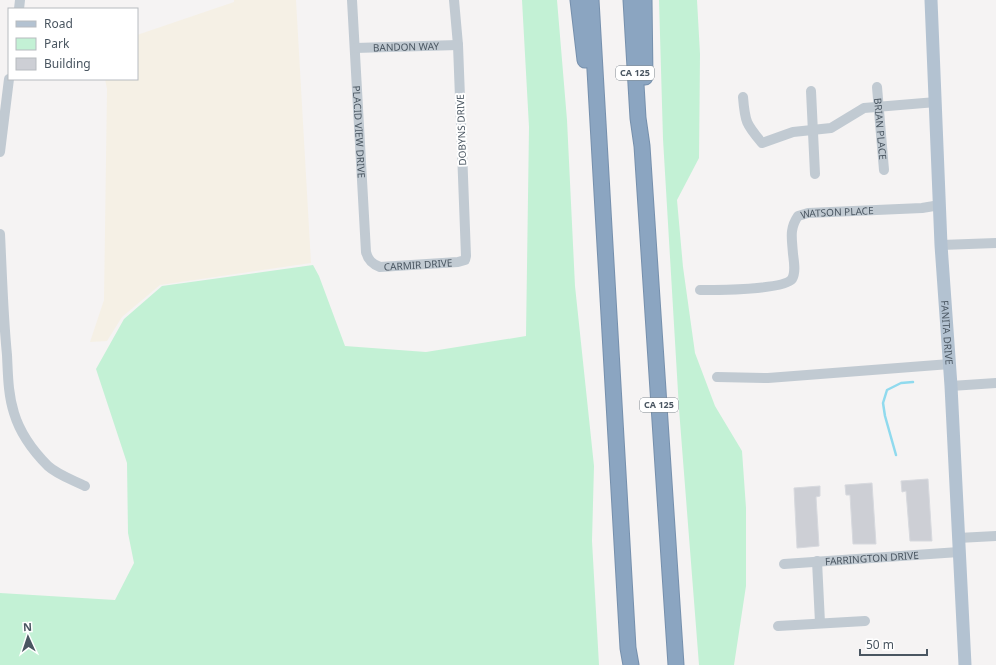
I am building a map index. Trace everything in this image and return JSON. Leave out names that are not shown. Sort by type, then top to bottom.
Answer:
[{"type":"highway","points":[[578,0],[602,208]]},
{"type":"highway","points":[[591,0],[628,641],[631,665]]},
{"type":"highway","name":"CA 125","points":[[630,0],[638,118],[642,146],[676,665]]},
{"type":"highway","points":[[642,146],[646,135],[644,0]]},
{"type":"main road","name":"FANITA DRIVE","points":[[931,0],[941,245],[950,364],[965,665]]},
{"type":"street","name":"PLACID VIEW DRIVE","points":[[352,0],[366,252],[367,258],[371,262]]},
{"type":"street","name":"DOBYNS DRIVE","points":[[454,0],[458,45],[465,260]]},
{"type":"street","name":"BANDON WAY","points":[[355,48],[458,45]]},
{"type":"street","points":[[0,152],[10,80]]},
{"type":"street","name":"BRIAN PLACE","points":[[877,87],[884,170]]},
{"type":"street","points":[[810,91],[815,174]]},
{"type":"street","points":[[742,97],[744,116],[748,127],[762,143],[794,132],[831,128],[864,108],[936,102]]},
{"type":"street","name":"WATSON PLACE","points":[[700,290],[771,287],[784,284],[792,279],[794,270],[791,231],[793,223],[798,216],[808,213],[922,208],[940,205]]},
{"type":"street","points":[[0,234],[3,347],[10,398],[16,419],[23,434],[32,447],[49,466],[55,471],[86,486]]},
{"type":"street","points":[[941,245],[996,243]]},
{"type":"street","name":"CARMIR DRIVE","points":[[371,262],[380,267],[458,262],[465,260]]},
{"type":"street","points":[[717,377],[768,378],[950,364]]},
{"type":"street","points":[[951,386],[996,383]]},
{"type":"street","points":[[958,538],[996,536]]},
{"type":"street","name":"FARRINGTON DRIVE","points":[[784,564],[959,552]]},
{"type":"street","points":[[817,561],[820,623]]},
{"type":"street","points":[[778,626],[865,621]]},
{"type":"green space","points":[[522,0],[557,0],[567,120],[575,286],[594,466],[592,541],[599,665],[0,665],[0,593],[115,600],[134,563],[128,533],[127,463],[96,369],[124,319],[162,286],[313,265],[319,276],[345,346],[426,352],[526,336],[529,127]]},
{"type":"green space","points":[[659,0],[697,0],[700,54],[699,158],[677,200],[683,267],[695,353],[715,406],[742,451],[746,508],[746,586],[734,665],[699,665],[679,409],[663,139]]},
{"type":"sand","points":[[234,0],[296,0],[311,263],[160,285],[122,317],[107,341],[90,342],[104,300],[107,89],[105,80],[138,80],[138,35],[234,2]]},
{"type":"building","points":[[928,479],[932,541],[910,541],[906,491],[902,492],[901,481]]},
{"type":"building","points":[[872,483],[876,544],[853,544],[850,495],[846,495],[845,485]]},
{"type":"building","points":[[820,486],[820,496],[816,497],[819,546],[797,548],[794,488]]},
{"type":"waterway","points":[[896,455],[885,416],[883,403],[887,390],[901,383],[913,382]]}]
